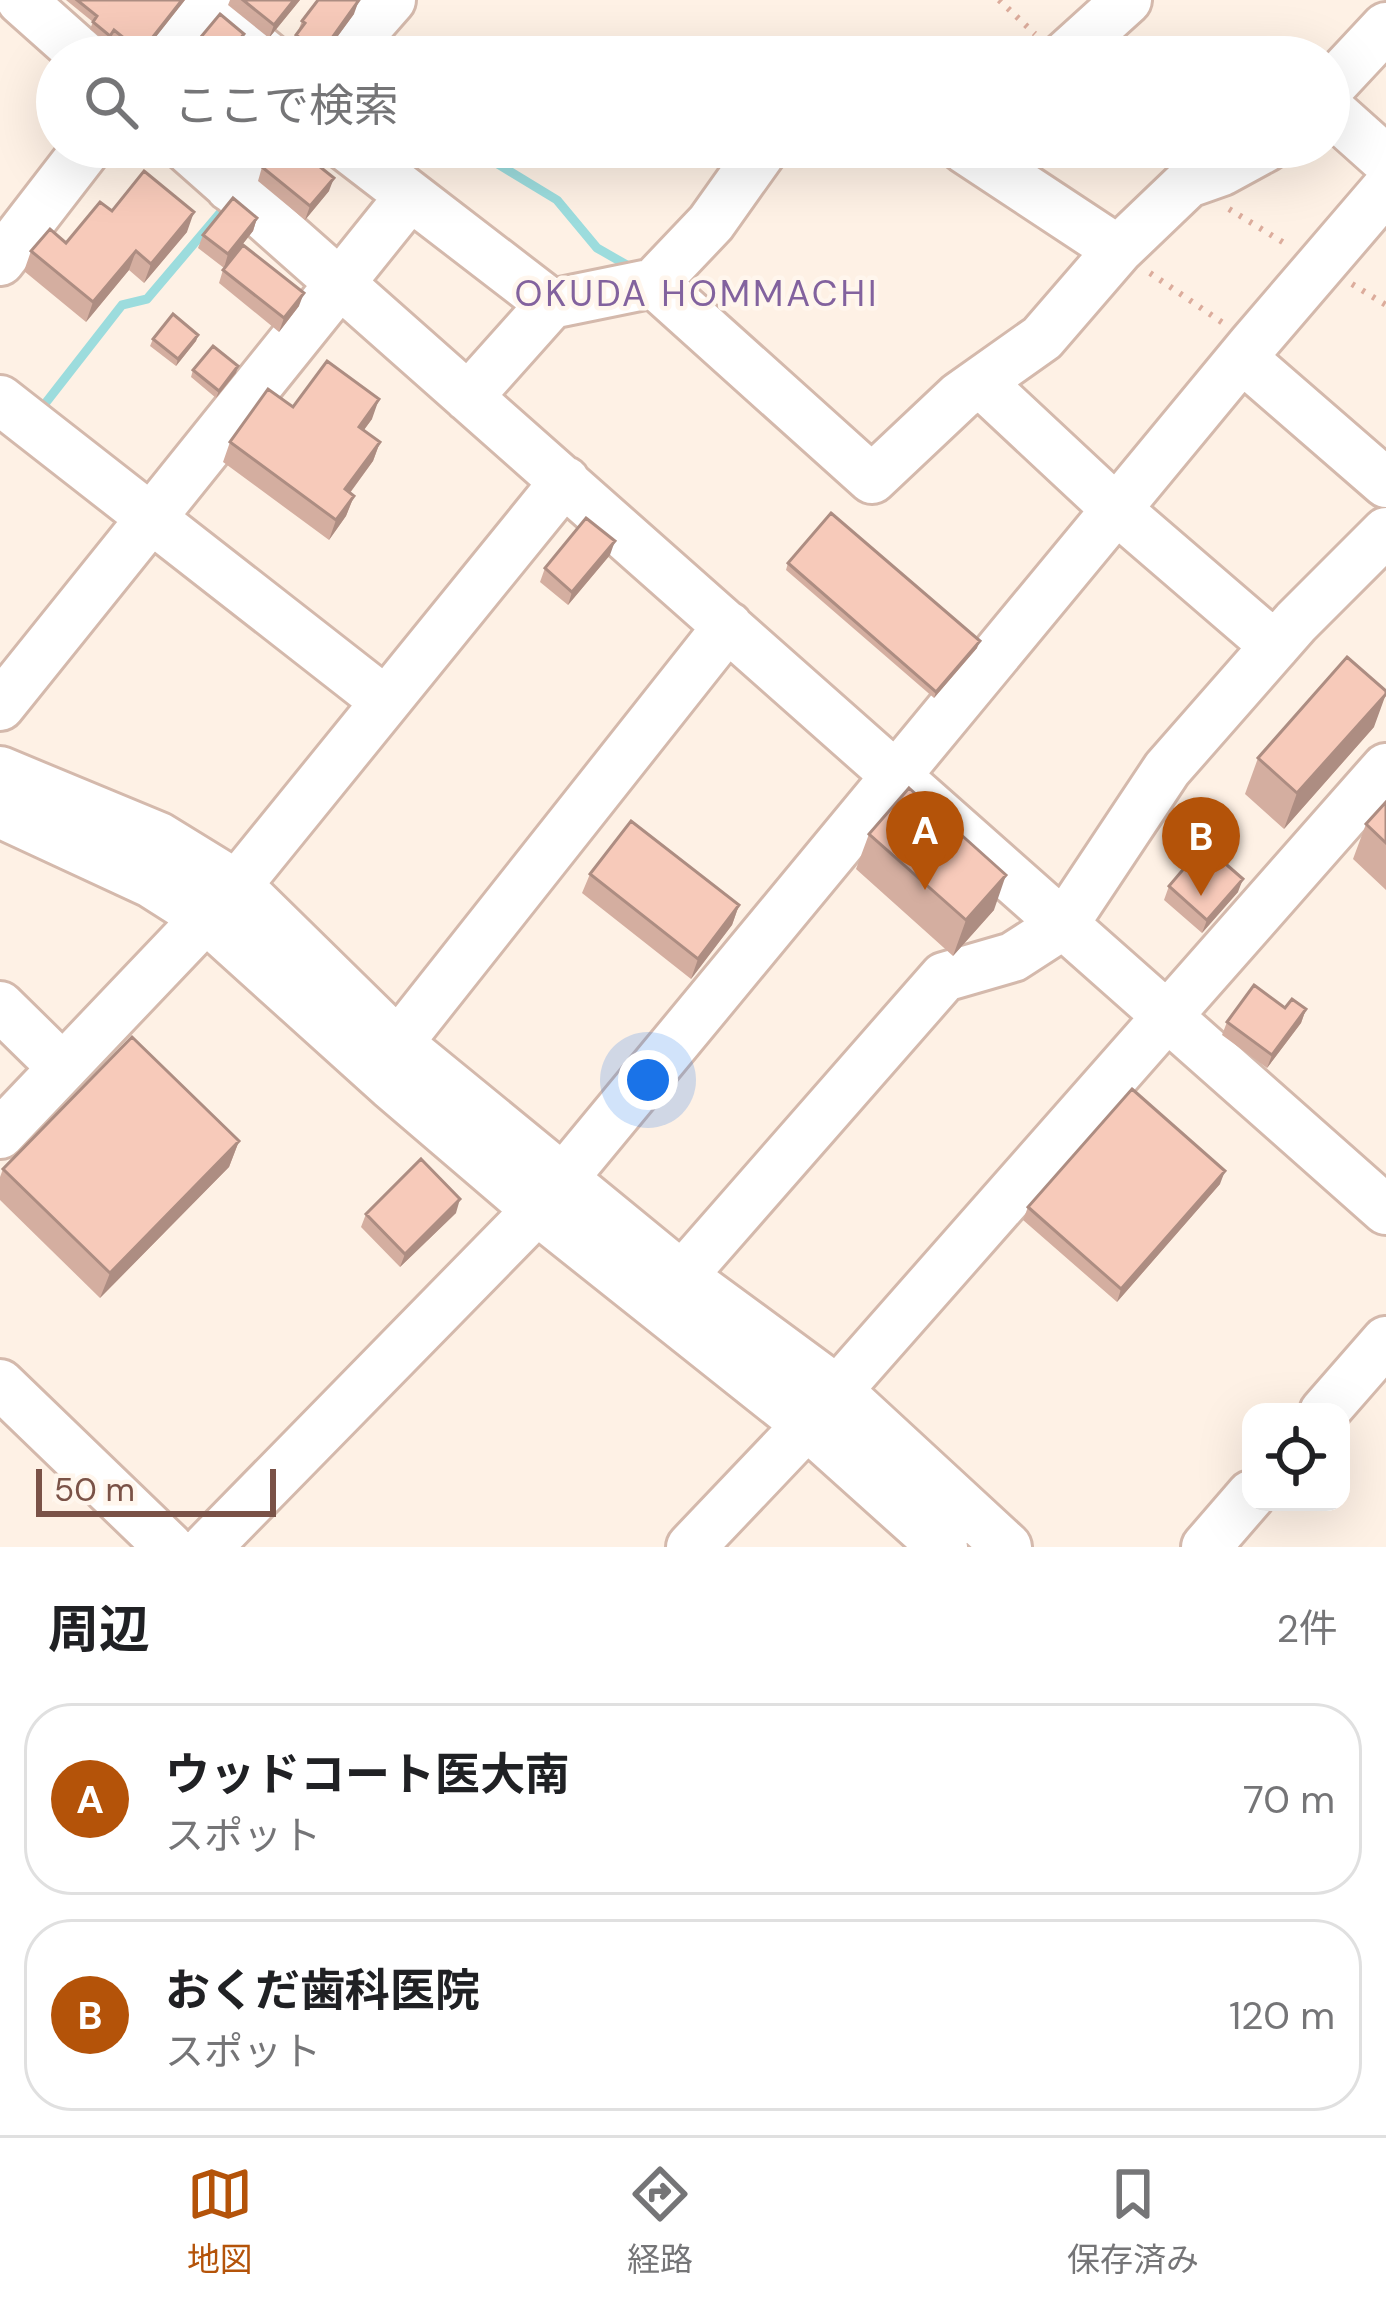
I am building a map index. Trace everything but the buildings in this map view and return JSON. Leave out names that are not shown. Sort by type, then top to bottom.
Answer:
[{"type":"street","points":[[21,0],[61,36]]},
{"type":"street","points":[[359,36],[391,0]]},
{"type":"street","points":[[1074,36],[1127,0]]},
{"type":"street","points":[[179,36],[207,3],[244,36]]},
{"type":"street","points":[[1350,66],[1386,27]]},
{"type":"street","points":[[1350,128],[1386,160]]},
{"type":"street","points":[[0,261],[72,168]]},
{"type":"street","points":[[209,168],[1386,1210]]},
{"type":"street","points":[[230,187],[246,168]]},
{"type":"street","points":[[374,168],[551,304]]},
{"type":"street","points":[[468,397],[551,304],[654,283],[711,223],[750,168]]},
{"type":"street","points":[[991,168],[1118,250]]},
{"type":"street","points":[[654,283],[872,479],[980,382],[1042,338],[1118,250],[1188,183],[1228,168]]},
{"type":"street","points":[[207,1547],[550,1192],[1386,189]]},
{"type":"street","points":[[0,706],[410,196]]},
{"type":"street","points":[[1247,351],[1386,483]]},
{"type":"street","points":[[980,382],[1116,509],[1275,646]]},
{"type":"street","points":[[0,400],[386,701]]},
{"type":"street","points":[[0,1134],[222,902],[565,481]]},
{"type":"street","points":[[682,1276],[944,977],[1013,957],[1064,924],[1168,769],[1275,646],[1386,532]]},
{"type":"street","points":[[398,1043],[728,626]]},
{"type":"street","points":[[691,1547],[822,1408],[1386,768]]},
{"type":"street","points":[[0,771],[159,838],[222,902],[550,1192],[822,1408],[1007,1547]]},
{"type":"street","points":[[0,813],[151,883],[222,902],[398,1043],[550,1192],[682,1276],[822,1408],[943,1547]]},
{"type":"street","points":[[0,1006],[63,1068]]},
{"type":"street","points":[[1332,1403],[1386,1341]]},
{"type":"street","points":[[0,1384],[169,1547]]},
{"type":"street","points":[[1206,1547],[1242,1506]]},
{"type":"path","points":[[998,0],[1038,36]]},
{"type":"path","points":[[1188,183],[1386,305]]},
{"type":"path","points":[[1118,250],[1247,351]]},
{"type":"waterway","points":[[504,168],[557,200],[597,248],[632,268]]},
{"type":"waterway","points":[[44,405],[122,305],[147,299],[226,206]]},
{"type":"place","name":"ウッドコート医大南","points":[[925,890]]},
{"type":"place","name":"おくだ歯科医院","points":[[1201,896]]},
{"type":"district","name":"OKUDA HOMMACHI","points":[[697,293]]}]
